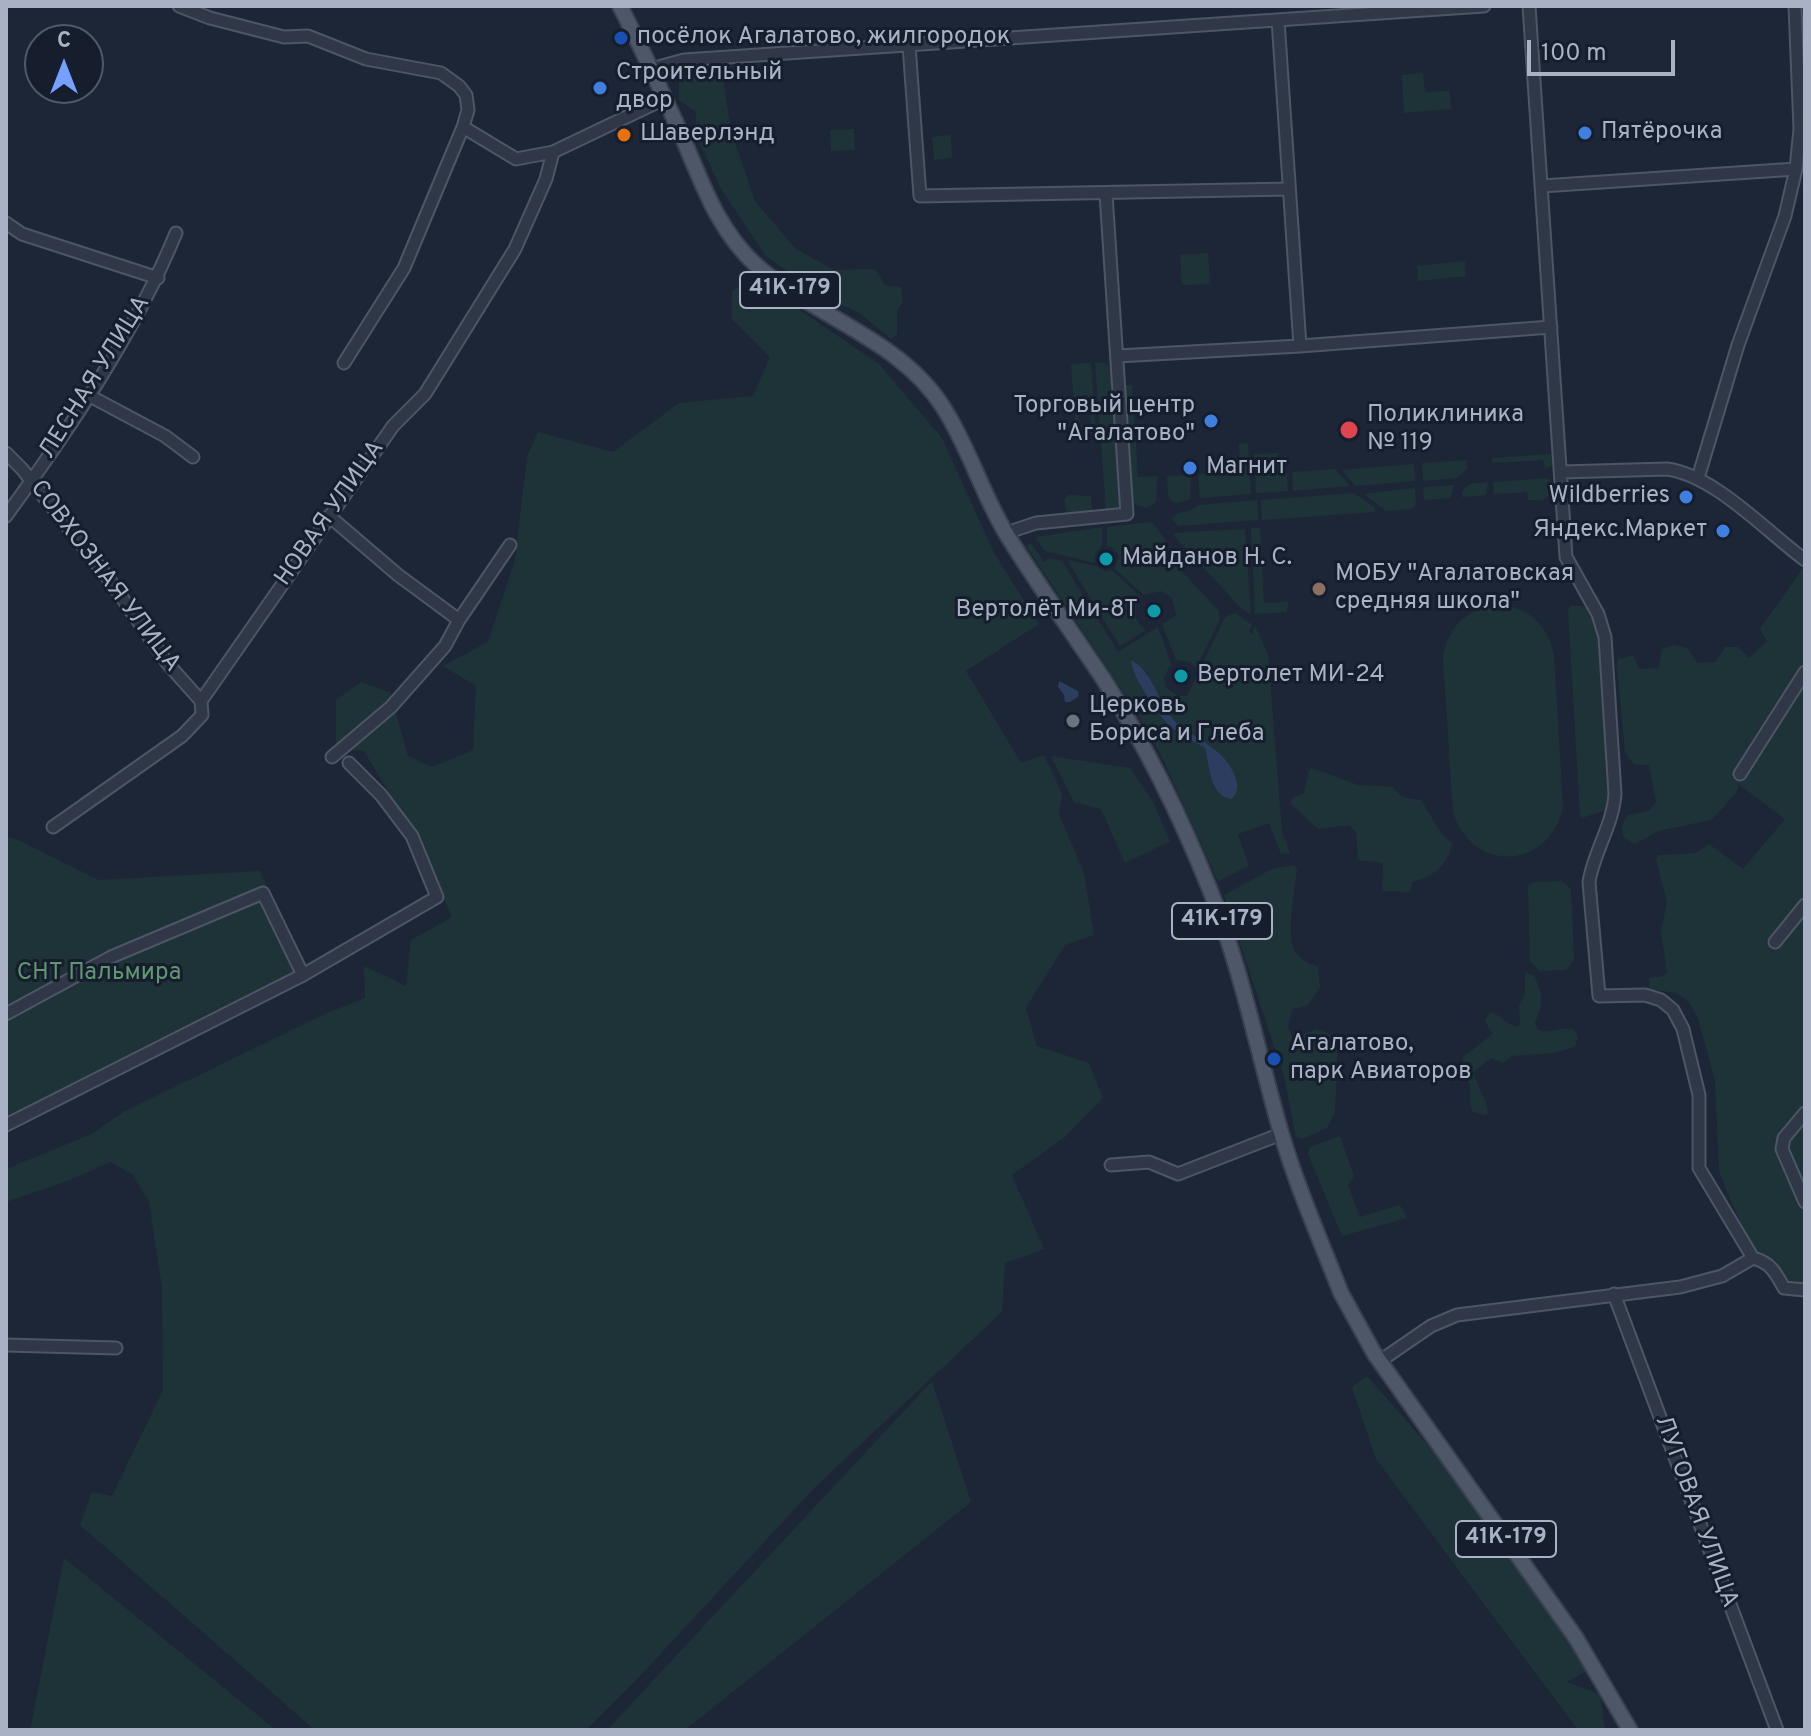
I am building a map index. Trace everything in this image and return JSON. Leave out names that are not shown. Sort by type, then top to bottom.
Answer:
[{"type":"main road","name":"41К-179","points":[[620,6],[708,198],[728,232],[757,265],[795,293],[883,348],[930,388],[956,430],[1006,533],[1106,683],[1144,748],[1184,828],[1226,932],[1281,1134],[1341,1293],[1374,1352],[1576,1638],[1630,1730]]},
{"type":"street","points":[[179,6],[210,18],[284,37],[308,36],[366,59],[441,73],[466,95],[468,110],[463,127],[404,268],[344,363]]},
{"type":"street","points":[[651,69],[684,60],[1484,6]]},
{"type":"street","points":[[1529,6],[1566,557],[1598,614],[1605,637],[1615,794],[1614,811],[1592,866],[1589,882],[1599,996],[1645,995],[1661,1000],[1673,1010],[1683,1029],[1699,1095],[1699,1168],[1753,1258],[1773,1268],[1784,1288],[1805,1290]]},
{"type":"street","points":[[1698,478],[1738,345],[1780,231],[1796,169],[1800,129],[1795,6]]},
{"type":"street","points":[[1278,20],[1300,346]]},
{"type":"street","points":[[909,45],[920,196],[1289,189]]},
{"type":"street","points":[[463,127],[516,159],[553,152],[664,99]]},
{"type":"street","name":"НОВАЯ УЛИЦА","points":[[53,827],[182,736],[202,715],[201,701],[329,516],[393,426],[425,394],[515,249],[546,179],[553,152]]},
{"type":"street","points":[[1542,186],[1796,169]]},
{"type":"street","points":[[1006,533],[1036,523],[1127,514],[1106,194]]},
{"type":"street","points":[[6,223],[22,234],[158,278]]},
{"type":"street","name":"ЛЕСНАЯ УЛИЦА","points":[[6,516],[132,326],[158,278],[176,233]]},
{"type":"street","points":[[1117,356],[1551,327]]},
{"type":"street","points":[[88,395],[165,436],[193,457]]},
{"type":"street","name":"СОВХОЗНАЯ УЛИЦА","points":[[6,453],[109,579],[168,664],[201,701]]},
{"type":"street","points":[[1561,472],[1684,471],[1698,478],[1805,560]]},
{"type":"street","points":[[329,516],[398,575],[459,620]]},
{"type":"street","points":[[332,757],[391,707],[445,646],[510,545]]},
{"type":"street","points":[[1740,774],[1805,672]]},
{"type":"street","points":[[6,1125],[303,975],[437,897],[412,836],[381,795],[349,763]]},
{"type":"street","points":[[6,1014],[111,957],[263,893],[303,975]]},
{"type":"street","points":[[1775,942],[1805,905]]},
{"type":"street","points":[[1805,1113],[1784,1138],[1782,1149],[1805,1202]]},
{"type":"street","points":[[1111,1165],[1149,1162],[1178,1174],[1281,1134]]},
{"type":"street","points":[[1374,1352],[1457,1315],[1680,1287],[1722,1276],[1753,1258]]},
{"type":"street","name":"ЛУГОВАЯ УЛИЦА","points":[[1614,1294],[1777,1730]]},
{"type":"street","points":[[6,1345],[116,1348]]},
{"type":"green space","points":[[707,68],[722,72],[731,131],[755,201],[796,249],[834,270],[875,269],[885,285],[901,287],[903,301],[897,311],[897,334],[891,339],[861,314],[818,293],[766,256],[723,192],[695,134],[696,112],[679,100],[679,77]]},
{"type":"green space","points":[[1423,73],[1425,92],[1450,91],[1451,109],[1404,113],[1402,75]]},
{"type":"green space","points":[[854,129],[855,150],[831,151],[830,130]]},
{"type":"green space","points":[[951,135],[952,158],[934,160],[932,137]]},
{"type":"green space","points":[[1208,253],[1210,284],[1182,285],[1180,255]]},
{"type":"green space","points":[[1465,261],[1466,276],[1418,281],[1417,266]]},
{"type":"green space","points":[[754,279],[879,364],[942,438],[994,553],[1039,624],[966,671],[1021,763],[1044,755],[1062,794],[1059,814],[1084,873],[1094,935],[1065,945],[1026,1008],[1037,1046],[1089,1063],[1103,1098],[1065,1137],[1012,1175],[1044,1249],[1005,1263],[1002,1312],[816,1486],[586,1730],[315,1730],[80,1525],[92,1492],[112,1496],[163,1390],[162,1288],[149,1202],[132,1174],[110,1162],[70,1180],[6,1202],[6,1169],[92,1134],[123,1112],[327,1013],[365,998],[364,966],[406,986],[411,940],[452,917],[416,838],[364,751],[336,749],[336,700],[361,682],[390,693],[408,756],[432,767],[473,750],[476,686],[443,666],[488,642],[515,560],[527,457],[538,432],[613,452],[679,403],[753,396],[770,357],[732,319],[732,291]]},
{"type":"green space","points":[[1095,362],[1105,363],[1113,370],[1122,503],[1116,510],[1106,510]]},
{"type":"green space","points":[[1091,363],[1096,433],[1076,434],[1071,364]],"holes":[[[1088,395],[1091,424],[1079,425],[1077,396]]]},
{"type":"green space","points":[[1123,385],[1132,385],[1138,477],[1157,476],[1156,502],[1146,508],[1135,504],[1131,497]]},
{"type":"green space","points":[[1248,443],[1251,494],[1200,498],[1198,474],[1240,472],[1239,444]]},
{"type":"green space","points":[[1278,453],[1279,473],[1287,473],[1288,491],[1256,493],[1254,454]]},
{"type":"green space","points":[[1551,454],[1552,466],[1545,469],[1543,460],[1492,463],[1492,458]]},
{"type":"green space","points":[[1467,460],[1467,469],[1456,478],[1423,481],[1422,463]]},
{"type":"green space","points":[[1414,464],[1415,481],[1355,486],[1342,470]]},
{"type":"green space","points":[[1335,469],[1350,486],[1293,491],[1292,472]]},
{"type":"green space","points":[[1191,475],[1190,499],[1172,502],[1168,494],[1167,476]]},
{"type":"green space","points":[[1548,478],[1553,483],[1553,493],[1542,500],[1528,500],[1527,492],[1494,494],[1493,482]]},
{"type":"green space","points":[[1488,482],[1486,495],[1462,497],[1462,491],[1470,484]]},
{"type":"green space","points":[[1454,485],[1450,498],[1424,500],[1423,487]]},
{"type":"green space","points":[[1415,488],[1416,504],[1412,509],[1386,511],[1364,494]]},
{"type":"green space","points":[[1354,493],[1375,508],[1375,512],[1262,520],[1261,500]]},
{"type":"green space","points":[[1068,495],[1091,496],[1092,511],[1067,513],[1064,500]]},
{"type":"green space","points":[[1257,500],[1258,520],[1178,526],[1172,519],[1198,505]]},
{"type":"green space","points":[[1149,522],[1166,541],[1162,550],[1219,611],[1220,619],[1196,669],[1190,662],[1176,660],[1162,624],[1176,615],[1172,598],[1161,591],[1144,595],[1115,569],[1119,556],[1107,546],[1107,527]]},
{"type":"green space","points":[[1102,527],[1102,546],[1095,554],[1094,563],[1045,551],[1035,537]]},
{"type":"green space","points":[[1251,528],[1260,528],[1264,603],[1289,602],[1286,612],[1255,614]]},
{"type":"green space","points":[[1245,529],[1251,615],[1174,536],[1175,533]]},
{"type":"green space","points":[[1031,543],[1044,562],[1050,558],[1062,561],[1118,652],[1158,627],[1171,664],[1164,677],[1166,688],[1178,696],[1187,696],[1225,617],[1235,613],[1252,625],[1249,632],[1252,634],[1255,626],[1268,654],[1282,832],[1290,853],[1281,854],[1269,823],[1238,834],[1249,866],[1218,881],[1161,755],[1137,713],[1026,546]],"holes":[[[1132,669],[1147,672],[1159,698],[1175,721],[1221,756],[1234,775],[1206,754],[1205,748],[1170,726]]]},
{"type":"green space","points":[[1067,560],[1096,566],[1106,572],[1112,570],[1141,597],[1136,606],[1136,615],[1146,630],[1120,646]]},
{"type":"green space","points":[[1805,565],[1805,1287],[1787,1284],[1776,1261],[1752,1251],[1719,1171],[1715,1081],[1698,1018],[1688,1001],[1676,993],[1649,989],[1649,978],[1664,976],[1667,972],[1661,931],[1667,902],[1656,859],[1658,855],[1696,853],[1709,844],[1743,869],[1785,819],[1737,783],[1739,788],[1711,820],[1658,831],[1635,844],[1624,838],[1621,827],[1628,815],[1649,811],[1656,802],[1649,765],[1634,764],[1625,753],[1617,665],[1618,659],[1633,655],[1639,669],[1659,668],[1662,649],[1674,645],[1687,648],[1697,663],[1716,662],[1725,647],[1738,647],[1749,658],[1767,641],[1760,629]]},
{"type":"green space","points":[[1497,604],[1527,613],[1542,626],[1551,644],[1563,808],[1555,829],[1542,844],[1527,853],[1510,856],[1492,854],[1476,846],[1463,832],[1453,812],[1443,659],[1449,638],[1460,622],[1476,610]]},
{"type":"green space","points":[[1571,606],[1585,606],[1599,631],[1611,795],[1610,809],[1582,818],[1568,609]]},
{"type":"green space","points":[[1051,756],[1130,768],[1153,802],[1170,841],[1125,863],[1101,809],[1074,802]]},
{"type":"green space","points":[[1312,768],[1358,785],[1393,787],[1402,797],[1421,800],[1442,834],[1452,844],[1443,864],[1432,874],[1412,882],[1411,892],[1382,891],[1383,863],[1358,860],[1356,833],[1350,825],[1318,829],[1290,803],[1293,797],[1304,793]]},
{"type":"green space","name":"СНТ Пальмира","points":[[6,837],[99,880],[260,871],[307,973],[6,1122]]},
{"type":"green space","points":[[1294,865],[1297,869],[1291,937],[1300,958],[1318,967],[1320,987],[1307,1006],[1292,1009],[1288,1027],[1293,1039],[1316,1029],[1338,1037],[1335,1113],[1327,1128],[1302,1139],[1296,1137],[1284,1076],[1224,895],[1272,869]]},
{"type":"green space","points":[[1562,881],[1571,889],[1574,960],[1566,970],[1539,971],[1530,961],[1528,886],[1534,882]]},
{"type":"green space","points":[[1525,972],[1534,975],[1541,994],[1535,1023],[1538,1030],[1574,1030],[1578,1037],[1575,1047],[1554,1053],[1512,1056],[1503,1063],[1491,1058],[1473,1072],[1488,1114],[1473,1112],[1463,1057],[1493,1034],[1485,1021],[1490,1012],[1510,1024],[1520,1024],[1519,1006],[1525,993]]},
{"type":"green space","points":[[1340,1136],[1354,1176],[1348,1185],[1360,1217],[1400,1205],[1407,1218],[1342,1236],[1308,1154],[1310,1147]]},
{"type":"green space","points":[[1367,1376],[1448,1468],[1588,1670],[1567,1682],[1600,1694],[1605,1730],[1578,1730],[1376,1459],[1352,1387]]},
{"type":"green space","points":[[932,1381],[971,1502],[685,1730],[607,1730]]},
{"type":"green space","points":[[64,1558],[276,1730],[30,1730]]},
{"type":"water","points":[[1131,660],[1151,680],[1175,721],[1216,751],[1230,766],[1237,785],[1232,799],[1224,797],[1215,786],[1205,748],[1171,727],[1153,705],[1140,685]]},
{"type":"water","points":[[1059,681],[1078,691],[1079,696],[1065,702],[1058,687]]},
{"type":"place","name":"посёлок Агалатово, жилгородок","points":[[621,38]]},
{"type":"place","name":"Строительный двор","points":[[600,88]]},
{"type":"place","name":"Пятёрочка","points":[[1585,133]]},
{"type":"place","name":"Шаверлэнд","points":[[624,135]]},
{"type":"place","name":"Торговый центр \"Агалатово\"","points":[[1211,421]]},
{"type":"place","name":"Поликлиника № 119","points":[[1349,430]]},
{"type":"place","name":"Магнит","points":[[1190,468]]},
{"type":"place","name":"Wildberries","points":[[1686,497]]},
{"type":"place","name":"Яндекс.Маркет","points":[[1723,531]]},
{"type":"place","name":"Майданов Н. С.","points":[[1106,559]]},
{"type":"place","name":"МОБУ \"Агалатовская средняя школа\"","points":[[1319,589]]},
{"type":"place","name":"Вертолёт Ми-8Т","points":[[1154,611]]},
{"type":"place","name":"Вертолет МИ-24","points":[[1181,676]]},
{"type":"place","name":"Церковь Бориса и Глеба","points":[[1073,721]]},
{"type":"place","name":"Агалатово, парк Авиаторов","points":[[1274,1059]]}]
